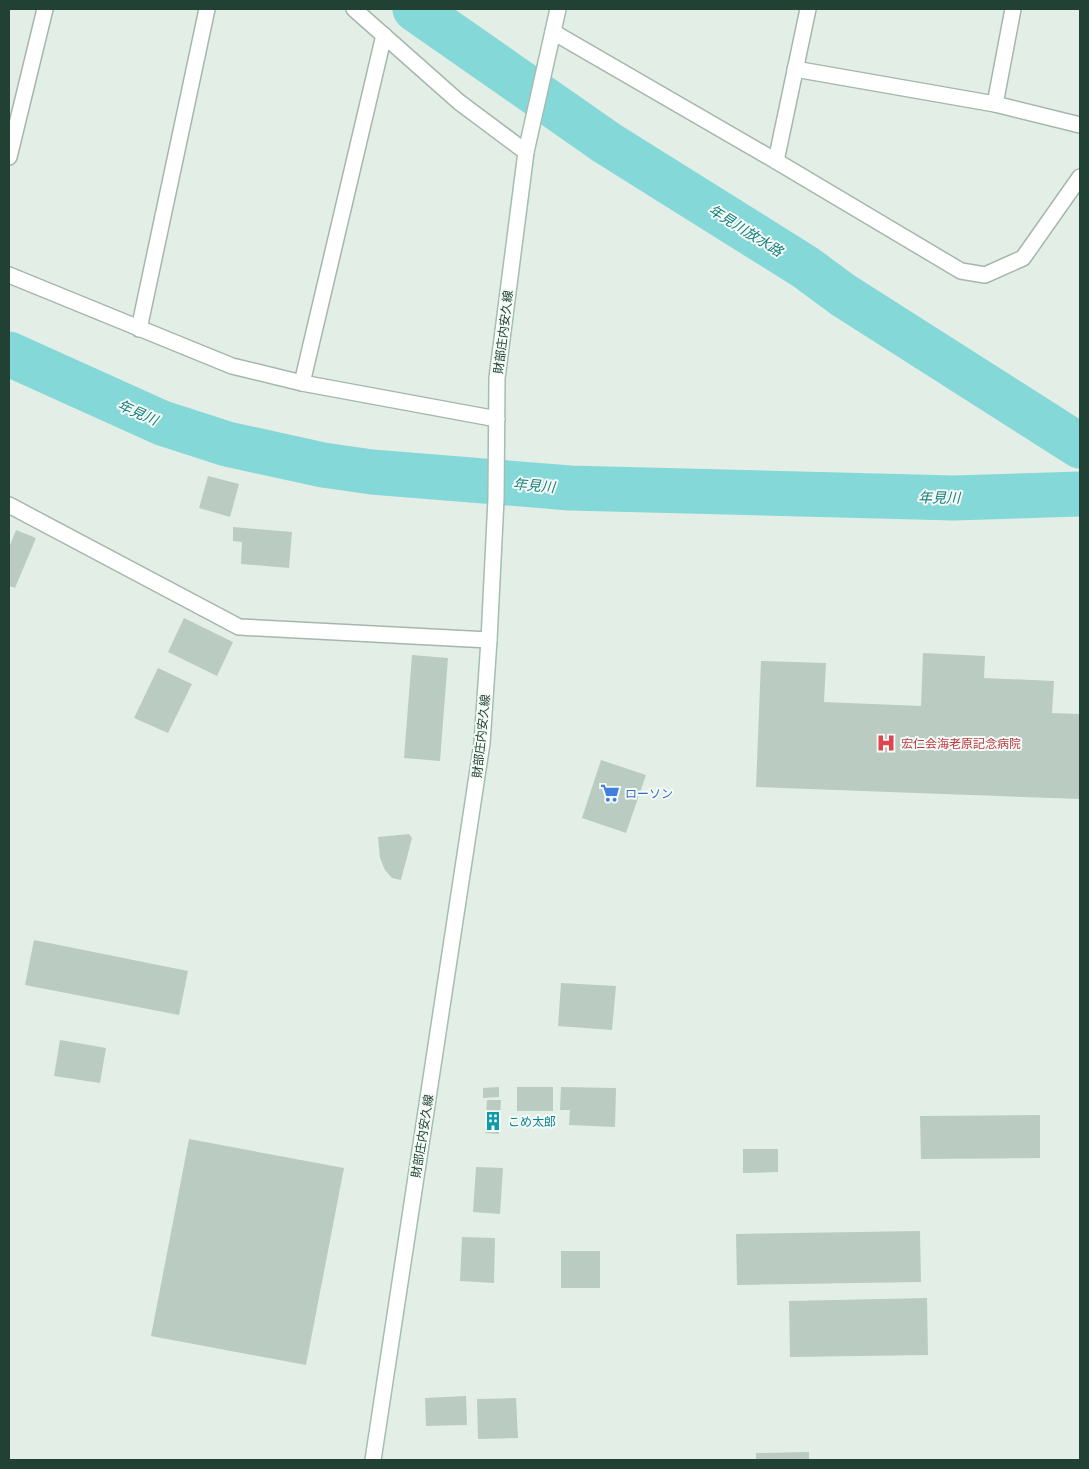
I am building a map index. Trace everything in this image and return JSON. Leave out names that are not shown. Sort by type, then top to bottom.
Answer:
[{"type":"street","points":[[9,157],[45,9]]},
{"type":"street","points":[[139,329],[207,9]]},
{"type":"street","points":[[354,9],[459,102],[526,152]]},
{"type":"street","name":"財部庄内安久線","points":[[373,1460],[482,743],[496,499],[498,378],[529,132],[558,9]]},
{"type":"street","points":[[776,161],[808,9]]},
{"type":"street","points":[[995,104],[1013,9]]},
{"type":"street","points":[[302,383],[384,35]]},
{"type":"street","points":[[552,38],[776,161],[961,271],[985,274],[1023,258],[1080,177]]},
{"type":"street","points":[[795,69],[995,104],[1080,125]]},
{"type":"street","points":[[9,276],[232,366],[302,383],[497,419]]},
{"type":"street","points":[[9,505],[239,627],[489,640]]},
{"type":"building","points":[[208,476],[239,484],[230,517],[199,508]]},
{"type":"building","points":[[233,527],[292,532],[289,568],[241,564],[242,542],[233,541]]},
{"type":"building","points":[[16,530],[36,538],[15,588],[9,586],[9,548]]},
{"type":"building","points":[[184,618],[233,642],[217,676],[168,652]]},
{"type":"building","points":[[923,653],[985,656],[984,678],[1054,681],[1052,713],[1080,714],[1080,799],[756,787],[761,661],[826,663],[824,702],[921,706]]},
{"type":"building","points":[[412,655],[448,658],[440,761],[404,758]]},
{"type":"building","points":[[158,668],[192,684],[168,733],[134,718]]},
{"type":"building","points":[[601,760],[646,775],[626,833],[582,818]]},
{"type":"building","points":[[409,834],[412,838],[401,880],[392,878],[385,870],[380,858],[378,837]]},
{"type":"building","points":[[34,940],[188,971],[179,1015],[25,985]]},
{"type":"building","points":[[561,983],[616,986],[612,1030],[558,1026]]},
{"type":"building","points":[[60,1040],[106,1048],[100,1083],[54,1076]]},
{"type":"building","points":[[499,1087],[499,1097],[483,1098],[483,1088]]},
{"type":"building","points":[[517,1087],[553,1087],[553,1111],[517,1111]]},
{"type":"building","points":[[561,1087],[616,1088],[615,1127],[569,1125],[570,1110],[560,1110]]},
{"type":"building","name":"こめ太郎","points":[[487,1100],[501,1100],[499,1134],[485,1133]]},
{"type":"building","points":[[1040,1115],[1040,1158],[921,1159],[920,1116]]},
{"type":"building","points":[[189,1139],[344,1168],[306,1365],[151,1336]]},
{"type":"building","points":[[743,1149],[778,1149],[778,1172],[743,1173]]},
{"type":"building","points":[[476,1167],[503,1168],[500,1214],[473,1212]]},
{"type":"building","points":[[920,1231],[921,1282],[737,1285],[736,1234]]},
{"type":"building","points":[[462,1237],[495,1238],[494,1283],[460,1281]]},
{"type":"building","points":[[561,1251],[600,1251],[600,1288],[561,1288]]},
{"type":"building","points":[[927,1298],[928,1355],[790,1357],[789,1301]]},
{"type":"building","points":[[466,1396],[467,1425],[426,1426],[425,1398]]},
{"type":"building","points":[[516,1398],[518,1438],[478,1439],[477,1399]]},
{"type":"building","points":[[809,1452],[809,1460],[756,1460],[756,1453]]},
{"type":"waterway","name":"年見川放水路","points":[[415,9],[607,143],[805,267],[843,295],[1080,446]]},
{"type":"waterway","name":"年見川","points":[[9,354],[162,423],[227,444],[323,465],[372,472],[570,488],[954,498],[1080,494]]},
{"type":"place","name":"宏仁会海老原記念病院","points":[[886,743]]},
{"type":"place","name":"ローソン","points":[[610,793]]},
{"type":"place","name":"こめ太郎","points":[[493,1121]]}]
